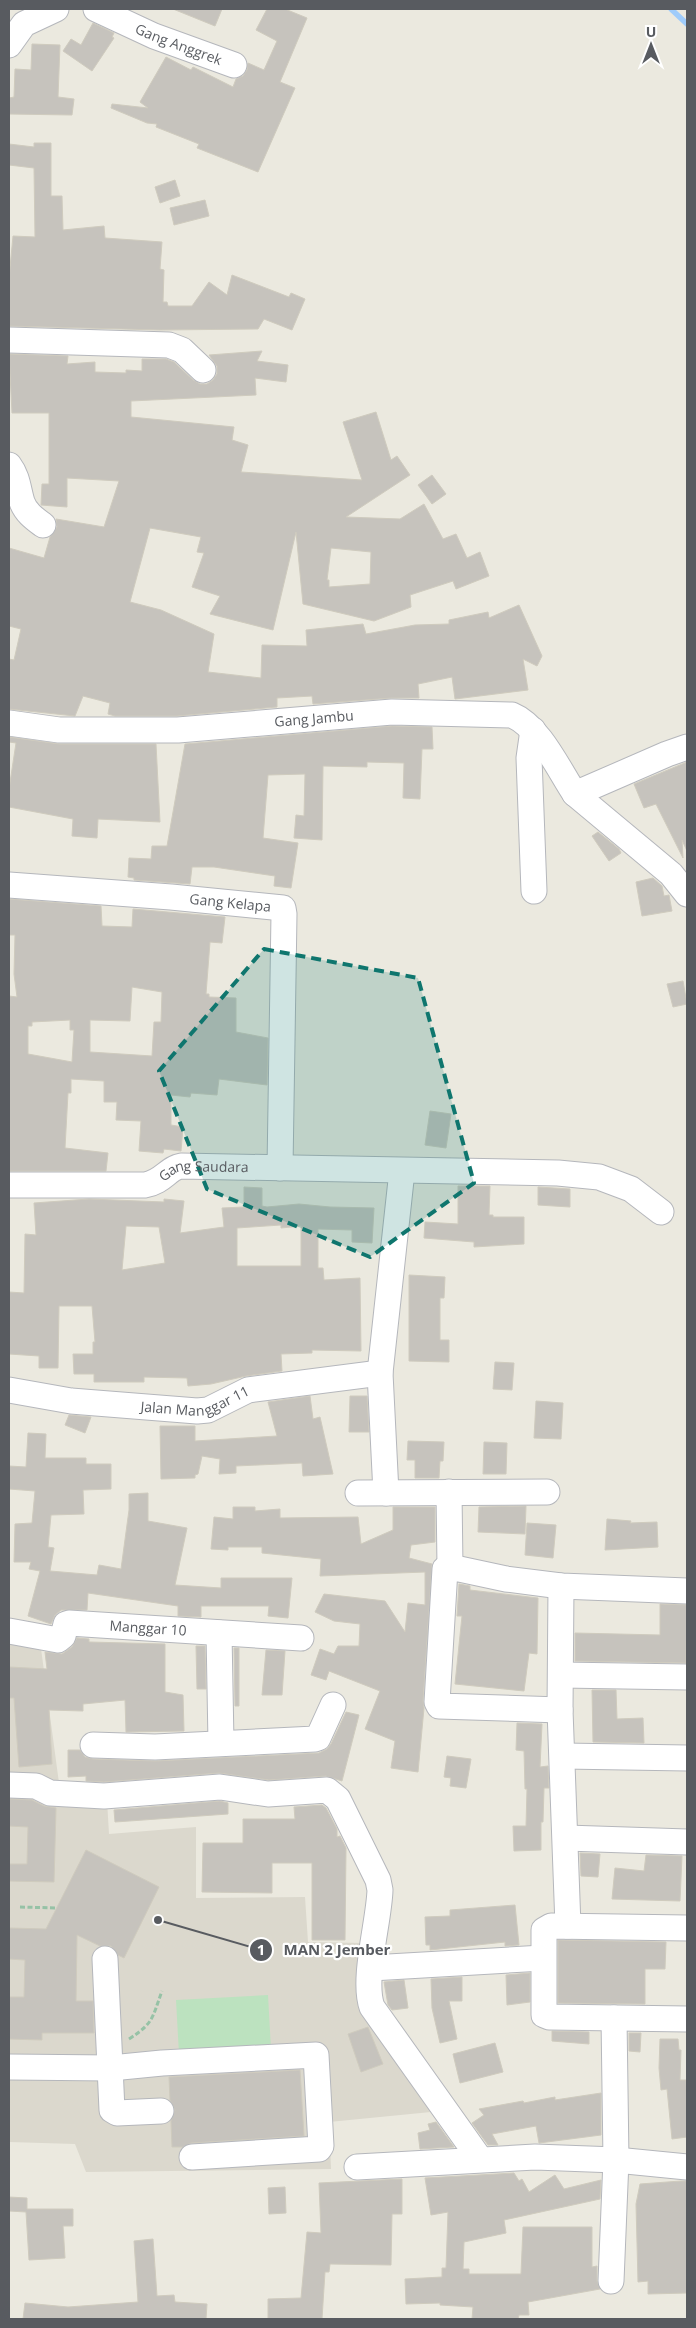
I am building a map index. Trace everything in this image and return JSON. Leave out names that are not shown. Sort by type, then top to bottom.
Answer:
[{"type":"street","points":[[9,44],[22,16],[56,9]]},
{"type":"street","name":"Gang Anggrek","points":[[96,9],[154,36],[234,65]]},
{"type":"street","points":[[9,340],[169,345],[182,350],[203,370]]},
{"type":"street","points":[[9,465],[15,473],[23,503],[30,515],[43,525]]},
{"type":"street","name":"Gang Jambu","points":[[9,723],[58,730],[178,730],[392,712],[512,715],[522,719],[533,730],[581,791],[672,874],[687,894]]},
{"type":"street","points":[[533,730],[529,758],[534,891]]},
{"type":"street","points":[[581,791],[687,747]]},
{"type":"street","name":"Gang Kelapa","points":[[9,885],[171,896],[283,908],[280,1168]]},
{"type":"street","name":"Gang Saudara","points":[[9,1185],[145,1185],[161,1180],[176,1167],[558,1174],[599,1177],[631,1189],[661,1212]]},
{"type":"street","points":[[386,1493],[380,1372],[402,1171]]},
{"type":"street","name":"Jalan Manggar 11","points":[[9,1390],[63,1400],[197,1411],[208,1410],[248,1390],[380,1372]]},
{"type":"street","points":[[449,1492],[450,1567]]},
{"type":"street","points":[[358,1493],[547,1492]]},
{"type":"street","points":[[560,1710],[439,1706],[437,1702],[445,1569],[450,1567],[506,1579],[561,1586],[687,1591]]},
{"type":"street","points":[[561,1586],[560,1710],[568,1926]]},
{"type":"street","name":"Manggar 10","points":[[9,1631],[53,1640],[61,1639],[66,1624],[69,1623],[301,1638]]},
{"type":"street","points":[[219,1633],[221,1743]]},
{"type":"street","points":[[561,1675],[687,1676]]},
{"type":"street","points":[[93,1745],[155,1747],[318,1738],[333,1705]]},
{"type":"street","points":[[563,1756],[687,1758]]},
{"type":"street","points":[[9,1785],[36,1786],[50,1793],[104,1796],[220,1787],[268,1794],[327,1790],[332,1792],[338,1799],[378,1880],[380,1899],[369,1999],[372,2007],[480,2159]]},
{"type":"street","points":[[566,1838],[687,1842]]},
{"type":"street","points":[[687,1928],[546,1927],[544,1930],[543,1958],[544,2015],[546,2016],[687,2019]]},
{"type":"street","points":[[371,1968],[543,1958]]},
{"type":"street","points":[[105,1959],[112,2110],[114,2112],[161,2111]]},
{"type":"street","points":[[611,2281],[616,2160],[614,2018]]},
{"type":"street","points":[[9,2067],[110,2060],[162,2063],[316,2055],[321,2146],[319,2149],[192,2157]]},
{"type":"street","points":[[357,2167],[535,2157],[616,2160],[687,2166]]},
{"type":"path","points":[[20,1907],[57,1908]]},
{"type":"path","points":[[110,2060],[146,2028],[151,2021],[162,1991]]},
{"type":"highlighted area","points":[[264,949],[418,978],[474,1183],[370,1257],[207,1189],[159,1071]]},
{"type":"shaded area","points":[[9,1636],[40,1641],[61,1798],[107,1800],[109,1834],[196,1827],[196,1898],[305,1897],[308,1942],[363,1943],[358,2002],[431,2112],[329,2122],[331,2169],[86,2172],[75,2144],[9,2142]]},
{"type":"green space","points":[[268,1995],[271,2049],[179,2054],[176,2000]]},
{"type":"building","points":[[173,9],[222,9],[215,26]]},
{"type":"building","points":[[267,9],[285,9],[307,18],[280,82],[295,88],[258,172],[197,148],[199,144],[156,127],[157,124],[147,123],[111,108],[112,104],[148,108],[140,102],[166,57],[191,70],[193,67],[233,87],[236,79],[243,76],[247,70],[248,63],[264,70],[277,41],[256,30]]},
{"type":"building","points":[[93,23],[114,33],[112,37],[114,38],[92,71],[63,51],[71,39],[81,45]]},
{"type":"building","points":[[32,44],[60,45],[58,97],[74,99],[72,115],[9,114],[9,98],[14,97],[15,69],[31,70]]},
{"type":"building","points":[[34,143],[51,143],[51,196],[62,196],[63,230],[104,226],[105,238],[162,242],[160,269],[164,270],[163,302],[167,302],[168,306],[192,306],[209,282],[227,295],[232,275],[289,297],[291,293],[305,299],[292,330],[264,319],[258,329],[160,330],[9,326],[9,278],[13,236],[35,237],[34,168],[9,165],[9,144],[34,147]]},
{"type":"building","points":[[175,180],[180,196],[160,203],[155,187]]},
{"type":"building","points":[[205,200],[209,216],[174,225],[170,208]]},
{"type":"building","points":[[262,351],[257,361],[288,365],[286,382],[255,378],[256,395],[131,401],[131,417],[234,427],[232,440],[248,445],[241,472],[362,480],[343,422],[376,412],[391,460],[397,456],[410,475],[346,517],[400,519],[424,504],[443,539],[456,534],[467,558],[480,552],[489,576],[456,589],[453,581],[410,595],[411,607],[374,621],[303,604],[296,532],[273,630],[210,614],[220,596],[192,587],[204,553],[197,552],[201,537],[150,528],[130,602],[161,610],[214,634],[208,672],[261,678],[262,645],[307,646],[306,630],[363,624],[366,634],[415,625],[449,624],[449,620],[488,612],[489,618],[519,605],[542,656],[537,666],[523,659],[528,690],[455,699],[452,677],[418,684],[419,698],[391,698],[313,704],[312,696],[277,698],[277,707],[177,716],[115,716],[108,714],[110,703],[83,696],[75,716],[9,709],[9,659],[14,660],[21,629],[9,626],[9,548],[44,558],[50,537],[57,527],[56,519],[104,527],[119,481],[67,478],[67,507],[41,505],[42,484],[49,484],[49,413],[12,413],[9,354],[68,356],[67,364],[95,362],[95,372],[126,373],[126,370],[142,371],[142,359],[166,359],[174,362],[200,384],[207,384],[217,374],[217,366],[209,355]],"holes":[[[331,548],[371,552],[370,584],[329,587],[329,580],[327,580]]]},
{"type":"building","points":[[432,475],[446,494],[432,504],[418,485]]},
{"type":"building","points":[[392,726],[432,727],[433,749],[422,749],[420,799],[403,798],[404,763],[367,762],[367,767],[323,766],[322,840],[294,838],[296,815],[304,816],[305,774],[268,775],[263,838],[298,843],[291,888],[274,886],[275,876],[214,867],[192,867],[190,884],[134,880],[134,878],[128,877],[129,858],[151,859],[152,846],[167,846],[185,744]]},
{"type":"building","points":[[9,737],[59,744],[156,744],[160,822],[98,819],[97,838],[72,836],[73,819],[9,807],[9,789],[16,743],[9,742]]},
{"type":"building","points":[[687,762],[687,851],[682,840],[683,858],[656,804],[644,808],[634,784]]},
{"type":"building","points":[[598,832],[619,849],[621,853],[609,861],[592,836]]},
{"type":"building","points":[[653,878],[662,886],[664,896],[669,895],[672,911],[642,916],[636,882]]},
{"type":"building","points":[[9,899],[101,906],[102,926],[132,927],[133,909],[225,917],[222,943],[210,942],[206,994],[209,994],[209,997],[236,998],[236,1032],[268,1038],[267,1085],[219,1079],[217,1095],[191,1093],[190,1097],[171,1095],[171,1125],[183,1127],[181,1151],[164,1149],[163,1153],[139,1151],[141,1121],[116,1120],[117,1102],[104,1102],[104,1081],[71,1079],[71,1093],[68,1093],[65,1148],[108,1153],[106,1171],[9,1171],[9,996],[17,997],[14,974],[15,935],[9,935]],"holes":[[[132,987],[162,992],[161,1022],[154,1022],[152,1056],[90,1052],[90,1020],[130,1021]],[[70,1020],[70,1030],[74,1030],[72,1062],[28,1054],[28,1026],[32,1026],[32,1022]]]},
{"type":"building","points":[[683,981],[687,1004],[673,1007],[667,984]]},
{"type":"building","points":[[430,1111],[451,1114],[446,1148],[425,1145]]},
{"type":"building","points":[[458,1186],[490,1186],[489,1215],[493,1215],[493,1217],[524,1217],[524,1244],[474,1247],[474,1242],[424,1238],[425,1222],[458,1224]]},
{"type":"building","points":[[244,1187],[262,1188],[262,1206],[267,1207],[299,1204],[374,1208],[372,1243],[352,1242],[352,1230],[318,1229],[318,1268],[323,1268],[324,1280],[360,1278],[361,1351],[312,1350],[312,1353],[281,1354],[282,1371],[246,1376],[211,1384],[188,1386],[187,1378],[144,1377],[144,1382],[94,1382],[94,1374],[74,1374],[73,1354],[93,1354],[93,1342],[95,1342],[92,1306],[59,1306],[58,1368],[39,1368],[39,1356],[9,1354],[9,1292],[24,1293],[25,1234],[36,1235],[34,1203],[89,1199],[164,1202],[164,1199],[184,1201],[180,1233],[224,1227],[222,1208],[244,1207]],"holes":[[[281,1225],[281,1228],[301,1226],[301,1266],[237,1266],[237,1228]],[[126,1226],[159,1227],[165,1263],[122,1270]]]},
{"type":"building","points":[[538,1187],[570,1189],[570,1207],[538,1205]]},
{"type":"building","points":[[409,1275],[445,1277],[444,1298],[440,1298],[440,1340],[449,1340],[449,1362],[409,1361]]},
{"type":"building","points":[[495,1362],[514,1363],[512,1390],[493,1389]]},
{"type":"building","points":[[310,1396],[313,1419],[320,1417],[333,1474],[303,1476],[302,1463],[236,1466],[236,1473],[219,1474],[220,1459],[202,1456],[198,1474],[195,1475],[195,1478],[161,1479],[160,1426],[195,1426],[195,1441],[277,1436],[268,1402]]},
{"type":"building","points":[[350,1396],[367,1396],[369,1432],[349,1432]]},
{"type":"building","points":[[536,1401],[563,1403],[561,1439],[534,1438]]},
{"type":"building","points":[[69,1415],[91,1417],[85,1433],[65,1425]]},
{"type":"building","points":[[28,1433],[46,1434],[45,1458],[86,1458],[86,1464],[111,1464],[111,1489],[83,1490],[84,1514],[51,1515],[48,1547],[54,1548],[50,1571],[97,1575],[99,1565],[121,1569],[129,1510],[129,1494],[148,1493],[148,1521],[187,1528],[175,1585],[221,1588],[221,1578],[292,1578],[288,1618],[268,1616],[269,1606],[201,1606],[201,1617],[178,1616],[178,1606],[88,1593],[87,1610],[61,1610],[55,1615],[51,1624],[28,1616],[40,1571],[29,1569],[31,1562],[14,1562],[15,1524],[32,1523],[35,1491],[9,1489],[9,1466],[26,1467]]},
{"type":"building","points":[[408,1441],[444,1442],[443,1461],[440,1461],[439,1478],[415,1478],[415,1460],[407,1460]]},
{"type":"building","points":[[484,1442],[507,1443],[506,1474],[483,1474]]},
{"type":"building","points":[[526,1506],[525,1534],[478,1532],[479,1507]]},
{"type":"building","points":[[233,1507],[255,1507],[255,1511],[280,1509],[280,1518],[358,1517],[361,1544],[393,1530],[393,1507],[435,1507],[435,1542],[411,1545],[409,1558],[432,1564],[424,1708],[418,1772],[391,1768],[395,1741],[365,1729],[380,1691],[329,1671],[326,1680],[311,1675],[320,1649],[334,1654],[338,1646],[359,1646],[360,1624],[334,1621],[315,1612],[324,1594],[385,1601],[405,1632],[408,1603],[425,1605],[425,1572],[320,1576],[321,1559],[262,1553],[262,1547],[228,1547],[228,1550],[211,1549],[214,1517],[233,1519]]},
{"type":"building","points":[[607,1519],[631,1521],[630,1523],[657,1522],[658,1547],[605,1550]]},
{"type":"building","points":[[527,1523],[556,1525],[553,1558],[525,1555]]},
{"type":"building","points":[[459,1584],[470,1586],[470,1590],[538,1598],[537,1654],[529,1653],[524,1691],[455,1684],[462,1616],[457,1616]]},
{"type":"building","points":[[660,1604],[687,1605],[686,1663],[575,1661],[575,1633],[660,1635]]},
{"type":"building","points":[[77,1638],[89,1639],[89,1642],[165,1644],[165,1692],[183,1695],[184,1731],[126,1732],[125,1700],[83,1704],[83,1711],[49,1710],[52,1764],[19,1767],[14,1698],[9,1698],[9,1667],[47,1669],[45,1652],[62,1654],[72,1647]]},
{"type":"building","points":[[196,1646],[205,1646],[206,1689],[197,1689]]},
{"type":"building","points":[[234,1648],[239,1648],[239,1706],[235,1706]]},
{"type":"building","points":[[266,1650],[285,1651],[282,1695],[262,1695]]},
{"type":"building","points":[[592,1690],[616,1690],[617,1719],[643,1718],[644,1743],[593,1742]]},
{"type":"building","points":[[346,1712],[359,1715],[342,1781],[326,1776],[269,1780],[219,1773],[104,1782],[86,1781],[86,1776],[68,1777],[68,1750],[80,1750],[85,1757],[93,1759],[155,1761],[319,1753],[327,1749],[331,1744]]},
{"type":"building","points":[[517,1723],[542,1724],[540,1767],[548,1766],[549,1788],[544,1788],[541,1850],[514,1851],[513,1826],[526,1826],[527,1789],[525,1789],[524,1751],[516,1750]]},
{"type":"building","points":[[447,1756],[471,1759],[466,1788],[450,1786],[451,1778],[444,1777]]},
{"type":"building","points":[[9,1799],[32,1800],[44,1806],[56,1808],[54,1882],[9,1881],[9,1864],[27,1864],[28,1827],[9,1826]]},
{"type":"building","points":[[220,1801],[228,1803],[228,1814],[115,1822],[114,1810]]},
{"type":"building","points":[[322,1805],[326,1808],[337,1829],[337,1837],[340,1836],[346,1848],[345,1940],[312,1940],[312,1863],[272,1863],[272,1893],[202,1892],[203,1843],[243,1843],[243,1819],[295,1819],[294,1807]]},
{"type":"building","points":[[86,1850],[159,1887],[124,1958],[118,1955],[111,1946],[100,1946],[77,1935],[76,2001],[93,2001],[94,2033],[42,2033],[42,2040],[9,2039],[9,1997],[24,1997],[25,1960],[9,1959],[9,1928],[46,1929]]},
{"type":"building","points":[[580,1853],[600,1854],[598,1877],[581,1876]]},
{"type":"building","points":[[646,1855],[682,1856],[680,1901],[612,1899],[615,1868],[644,1871]]},
{"type":"building","points":[[515,1905],[519,1945],[505,1946],[505,1942],[430,1950],[430,1945],[426,1945],[425,1917],[450,1916],[450,1910]]},
{"type":"building","points":[[558,1940],[666,1942],[665,1969],[645,1969],[645,2004],[558,2003]]},
{"type":"building","points":[[530,1973],[530,2002],[507,2005],[506,1975]]},
{"type":"building","points":[[462,1977],[462,2001],[449,2001],[457,2039],[440,2043],[432,2008],[431,1979]]},
{"type":"building","points":[[404,1980],[408,2008],[392,2010],[388,2005],[384,1982]]},
{"type":"building","points":[[368,2027],[383,2064],[361,2072],[348,2034]]},
{"type":"building","points":[[552,2031],[589,2032],[589,2044],[552,2041]]},
{"type":"building","points":[[629,2033],[641,2033],[640,2052],[629,2051]]},
{"type":"building","points":[[660,2039],[678,2039],[679,2050],[681,2050],[680,2080],[686,2080],[687,2137],[672,2139],[667,2089],[661,2090],[659,2068]]},
{"type":"building","points":[[495,2043],[503,2072],[460,2083],[453,2054]]},
{"type":"building","points":[[300,2070],[304,2136],[191,2143],[183,2147],[172,2147],[171,2121],[175,2110],[170,2100],[169,2077]]},
{"type":"building","points":[[601,2093],[601,2135],[539,2143],[536,2126],[492,2134],[498,2145],[488,2145],[472,2123],[484,2115],[479,2109],[523,2101],[524,2103],[555,2097],[555,2100]]},
{"type":"building","points":[[436,2122],[454,2147],[420,2149],[418,2133],[430,2130],[428,2124]]},
{"type":"building","points":[[514,2173],[519,2181],[522,2179],[529,2192],[555,2175],[564,2189],[601,2180],[600,2199],[504,2220],[506,2233],[464,2242],[463,2269],[469,2269],[469,2274],[521,2274],[523,2227],[592,2227],[592,2267],[597,2266],[597,2281],[600,2289],[528,2302],[529,2315],[519,2315],[518,2319],[472,2319],[473,2307],[440,2305],[440,2303],[406,2304],[405,2279],[442,2277],[442,2268],[446,2268],[448,2212],[431,2215],[425,2178]]},
{"type":"building","points":[[402,2179],[402,2214],[392,2214],[391,2265],[330,2264],[329,2272],[325,2272],[322,2319],[268,2319],[268,2299],[301,2298],[307,2232],[321,2233],[319,2183]]},
{"type":"building","points":[[687,2181],[687,2293],[648,2294],[648,2281],[638,2282],[636,2204],[640,2184]]},
{"type":"building","points":[[285,2187],[286,2213],[269,2214],[268,2188]]},
{"type":"building","points":[[9,2197],[27,2198],[27,2209],[73,2209],[73,2226],[63,2226],[65,2258],[29,2260],[26,2212],[9,2211]]},
{"type":"building","points":[[153,2239],[157,2296],[174,2295],[175,2302],[207,2304],[206,2319],[23,2319],[25,2303],[68,2307],[138,2302],[134,2241]]},
{"type":"waterway","points":[[671,9],[687,24]]},
{"type":"place","name":"MAN 2 Jember","points":[[158,1920]]}]
